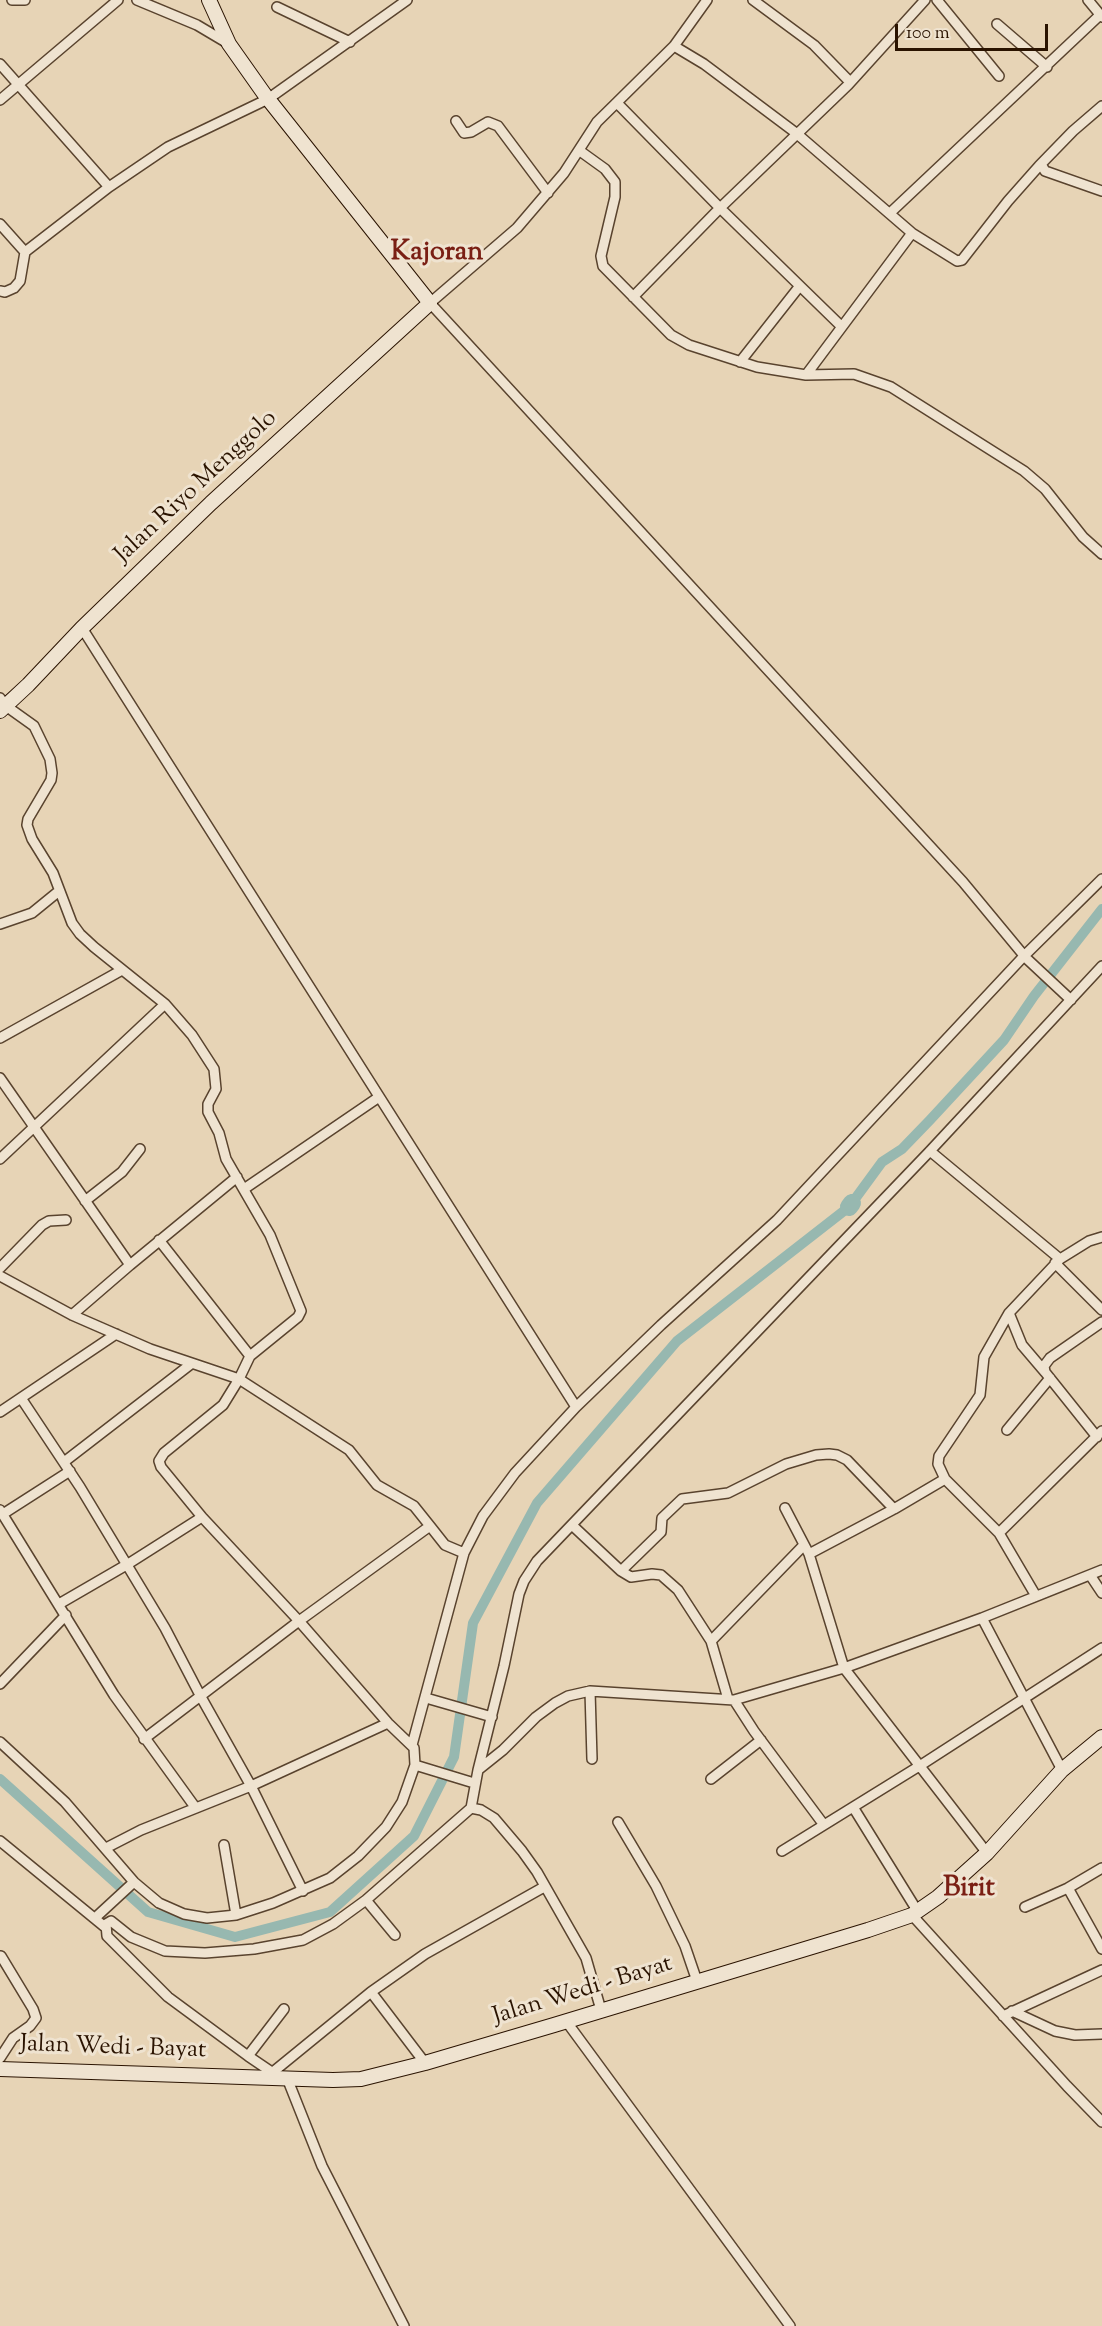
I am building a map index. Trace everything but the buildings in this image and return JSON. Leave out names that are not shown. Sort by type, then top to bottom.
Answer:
[{"type":"main road","points":[[209,0],[229,44],[264,93],[430,303]]},
{"type":"main road","name":"Jalan Riyo Menggolo","points":[[2,705],[220,495],[430,303]]},
{"type":"main road","name":"Jalan Wedi - Bayat","points":[[0,2069],[361,2079],[425,2064],[868,1930],[915,1913],[938,1897],[987,1853],[1062,1770],[1102,1737]]},
{"type":"street","points":[[12,0],[25,0]]},
{"type":"street","points":[[0,100],[118,0]]},
{"type":"street","points":[[137,0],[197,25],[229,44]]},
{"type":"street","points":[[0,291],[5,292],[14,288],[20,281],[25,252],[109,187],[168,147],[350,42],[406,0]]},
{"type":"street","points":[[707,0],[674,46],[591,131],[580,151],[548,193],[517,228],[430,303],[963,882],[1025,957],[1070,999]]},
{"type":"street","points":[[753,0],[814,45],[850,82]]},
{"type":"street","points":[[633,297],[720,208],[850,82],[925,0]]},
{"type":"street","points":[[937,0],[999,76]]},
{"type":"street","points":[[890,213],[1101,16],[1088,0]]},
{"type":"street","points":[[278,8],[350,42]]},
{"type":"street","points":[[997,24],[1047,67]]},
{"type":"street","points":[[674,46],[704,64],[796,133],[912,233],[953,259],[962,260],[1008,201],[1041,164],[1102,106]]},
{"type":"street","points":[[0,64],[109,187]]},
{"type":"street","points":[[617,103],[840,326]]},
{"type":"street","points":[[456,122],[462,131],[468,133],[488,122],[498,126],[548,193]]},
{"type":"street","points":[[580,151],[607,171],[615,182],[615,196],[601,260],[605,269],[679,341],[757,367],[806,375],[854,374],[891,387],[1024,471],[1045,489],[1083,537],[1102,554]]},
{"type":"street","points":[[1041,164],[1045,171],[1102,191]]},
{"type":"street","points":[[0,225],[25,252]]},
{"type":"street","points":[[806,375],[840,326],[912,233]]},
{"type":"street","points":[[740,362],[799,287]]},
{"type":"street","points":[[82,628],[576,1407]]},
{"type":"street","points":[[0,1742],[65,1802],[106,1848],[133,1883],[159,1903],[184,1914],[207,1918],[236,1915],[303,1891],[343,1870],[386,1827],[402,1802],[419,1766],[412,1744],[388,1723],[299,1621],[202,1517],[161,1467],[159,1461],[166,1451],[224,1403],[250,1356],[298,1317],[302,1311],[273,1242],[225,1156],[219,1133],[207,1108],[216,1089],[215,1072],[192,1035],[165,1004],[75,928],[52,873],[29,833],[27,825],[28,819],[51,780],[50,759],[34,726],[2,705]]},
{"type":"street","points":[[412,1744],[428,1698],[464,1553],[483,1516],[515,1473],[576,1407],[661,1325],[777,1220],[1025,957],[1102,879]]},
{"type":"street","points":[[0,924],[32,913],[59,891]]},
{"type":"street","points":[[105,1927],[111,1921],[131,1937],[165,1951],[205,1953],[254,1949],[310,1937],[333,1924],[366,1900],[471,1808],[471,1782],[478,1770],[519,1594],[524,1581],[537,1561],[930,1151],[1102,966]]},
{"type":"street","points":[[0,1038],[122,970]]},
{"type":"street","points":[[0,1159],[165,1004]]},
{"type":"street","points":[[0,1078],[129,1265]]},
{"type":"street","points":[[244,1189],[379,1097]]},
{"type":"street","points":[[85,1201],[122,1172],[140,1149]]},
{"type":"street","points":[[930,1151],[1058,1261],[1102,1310]]},
{"type":"street","points":[[72,1315],[237,1177]]},
{"type":"street","points":[[0,1268],[42,1225],[50,1221],[66,1220]]},
{"type":"street","points":[[1035,1596],[999,1533],[945,1479],[938,1458],[980,1395],[984,1358],[1009,1313],[1058,1261],[1089,1241],[1102,1237]]},
{"type":"street","points":[[159,1240],[250,1356]]},
{"type":"street","points":[[0,1276],[72,1315],[150,1349],[238,1379],[349,1450],[376,1485],[414,1506],[446,1545],[464,1553]]},
{"type":"street","points":[[999,1533],[1099,1434],[1022,1345],[1009,1313]]},
{"type":"street","points":[[1048,1375],[1044,1366],[1047,1361],[1102,1322]]},
{"type":"street","points":[[0,1412],[116,1334]]},
{"type":"street","points":[[64,1462],[191,1364]]},
{"type":"street","points":[[1007,1430],[1048,1375]]},
{"type":"street","points":[[21,1398],[128,1564],[252,1786],[303,1891]]},
{"type":"street","points":[[621,1571],[661,1532],[662,1518],[682,1499],[728,1493],[786,1464],[816,1455],[837,1455],[847,1460],[894,1509]]},
{"type":"street","points":[[70,1471],[1,1512],[114,1695],[195,1807]]},
{"type":"street","points":[[711,1641],[806,1549],[894,1509],[945,1479]]},
{"type":"street","points":[[786,1508],[806,1549],[843,1668],[921,1765],[987,1853]]},
{"type":"street","points":[[59,1604],[202,1517]]},
{"type":"street","points":[[144,1739],[299,1621],[430,1526]]},
{"type":"street","points":[[573,1526],[621,1571],[631,1577],[652,1574],[665,1577],[692,1609],[711,1641],[731,1700],[824,1825]]},
{"type":"street","points":[[478,1770],[555,1703],[568,1696],[590,1691],[731,1700],[843,1668],[982,1618],[1102,1570]]},
{"type":"street","points":[[1090,1575],[1102,1593]]},
{"type":"street","points":[[2,1677],[66,1615]]},
{"type":"street","points":[[982,1618],[1062,1770]]},
{"type":"street","points":[[783,1851],[1102,1648]]},
{"type":"street","points":[[590,1691],[592,1759]]},
{"type":"street","points":[[428,1698],[489,1717]]},
{"type":"street","points":[[106,1848],[195,1807],[252,1786],[388,1723]]},
{"type":"street","points":[[711,1779],[761,1740]]},
{"type":"street","points":[[419,1766],[471,1782]]},
{"type":"street","points":[[853,1807],[915,1913],[1008,2014],[1066,2086],[1102,2122]]},
{"type":"street","points":[[471,1808],[481,1810],[501,1826],[529,1860],[586,1958],[601,2010]]},
{"type":"street","points":[[618,1822],[656,1886],[685,1946],[697,1981]]},
{"type":"street","points":[[0,1841],[105,1927],[107,1936],[168,1997],[248,2056],[279,2075],[322,2166],[405,2326]]},
{"type":"street","points":[[224,1845],[236,1915]]},
{"type":"street","points":[[1025,1907],[1068,1888],[1102,1868]]},
{"type":"street","points":[[95,1918],[133,1883]]},
{"type":"street","points":[[279,2075],[371,1992],[425,1954],[544,1887]]},
{"type":"street","points":[[1068,1888],[1102,1949]]},
{"type":"street","points":[[366,1900],[395,1935]]},
{"type":"street","points":[[0,2058],[13,2038],[30,2026],[36,2018],[33,2009],[1,1956]]},
{"type":"street","points":[[1008,2014],[1102,1970]]},
{"type":"street","points":[[371,1992],[425,2064]]},
{"type":"street","points":[[248,2056],[284,2009]]},
{"type":"street","points":[[1008,2014],[1055,2031],[1075,2035],[1102,2034]]},
{"type":"street","points":[[566,2021],[790,2326]]},
{"type":"waterway","points":[[852,1203],[882,1162],[902,1149],[1004,1040],[1034,996],[1102,909]]},
{"type":"waterway","points":[[849,1207],[852,1203]]},
{"type":"waterway","points":[[0,1779],[148,1912],[235,1937],[330,1912],[414,1836],[454,1757],[473,1623],[537,1503],[677,1341],[849,1207]]},
{"type":"district","name":"Kajoran","points":[[437,254]]},
{"type":"district","name":"Birit","points":[[969,1890]]}]
